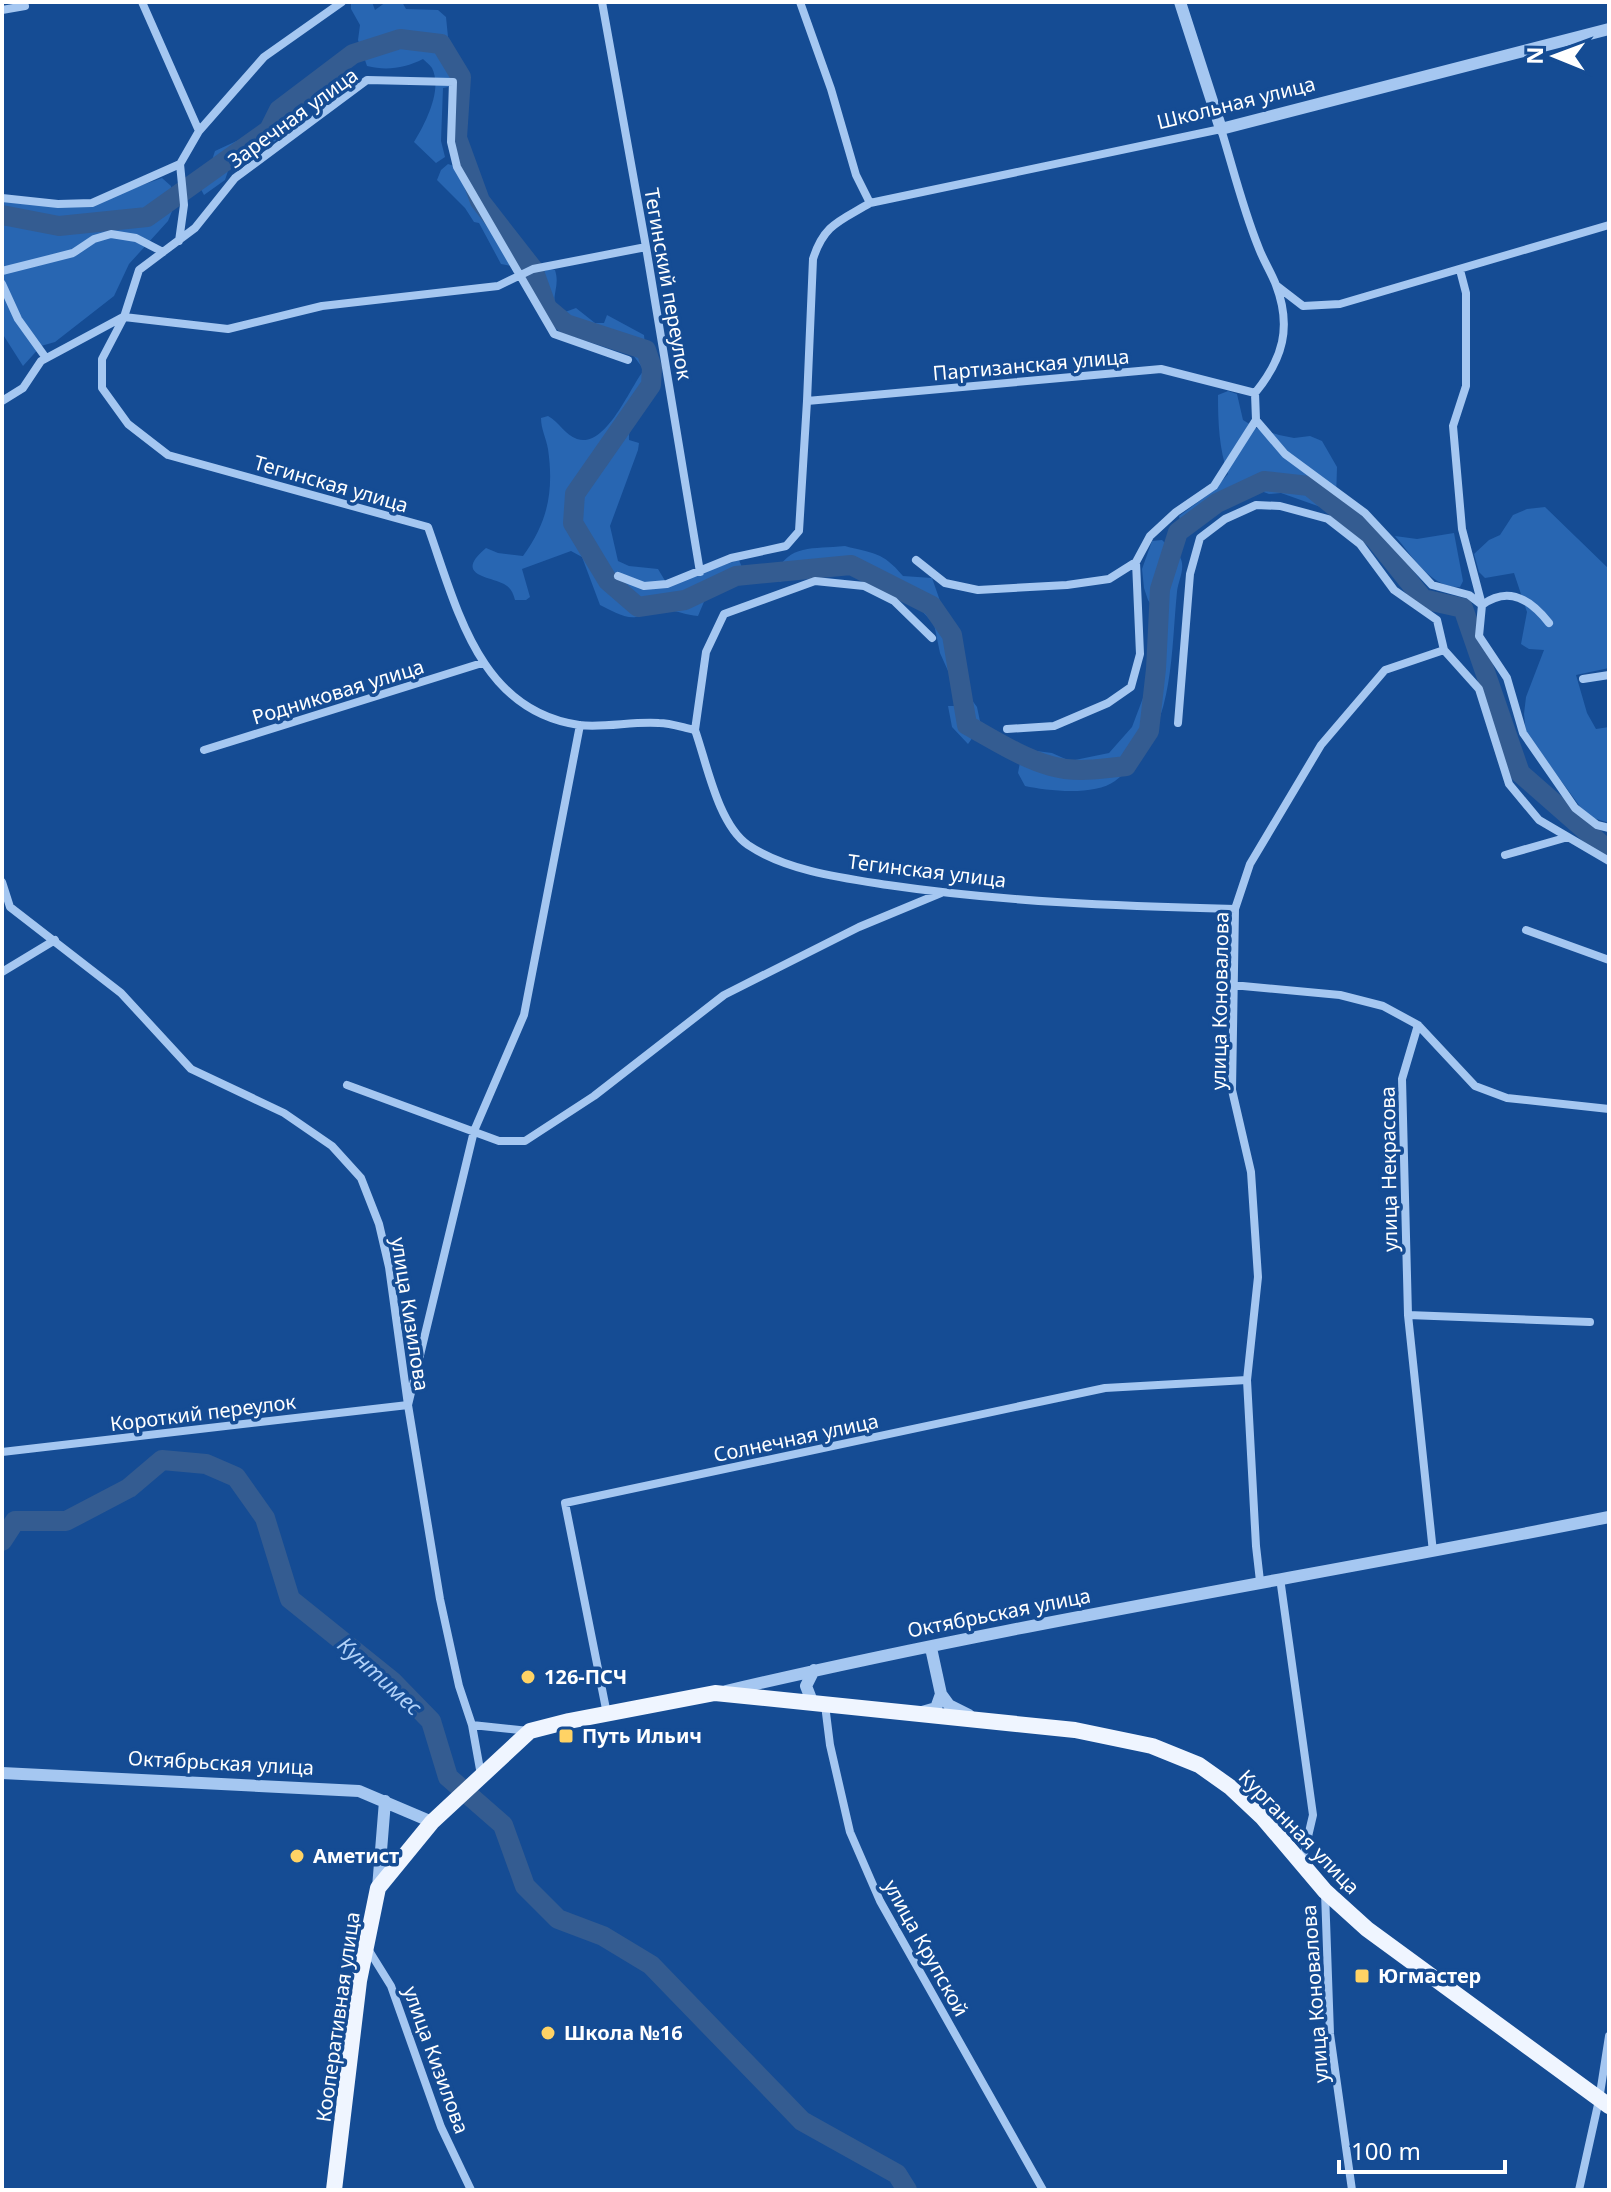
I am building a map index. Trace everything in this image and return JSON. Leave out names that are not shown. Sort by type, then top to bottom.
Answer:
[{"type":"main road","name":"Октябрьская улица","points":[[530,1731],[715,1693]]},
{"type":"main road","name":"Курганная улица","points":[[715,1693],[1111,1736],[1152,1746],[1199,1765],[1230,1787],[1263,1818],[1325,1891],[1367,1929],[1604,2103]]},
{"type":"main road","points":[[378,1888],[432,1822],[530,1731]]},
{"type":"main road","name":"Кооперативная улица","points":[[334,2190],[365,1945],[378,1888]]},
{"type":"street","points":[[142,2],[199,131]]},
{"type":"street","points":[[179,241],[184,205],[180,164],[199,131],[264,57],[342,2]]},
{"type":"street","name":"Тегинский переулок","points":[[602,2],[700,572]]},
{"type":"street","points":[[800,2],[831,89],[856,175],[870,203]]},
{"type":"street","points":[[916,560],[945,583],[978,590],[1067,585],[1109,579],[1136,562],[1150,536],[1176,512],[1214,486],[1256,420],[1255,393],[1271,373],[1282,345],[1285,318],[1276,286],[1258,246],[1180,2]]},
{"type":"street","points":[[2,10],[25,6]]},
{"type":"street","name":"Школьная улица","points":[[700,572],[731,558],[786,546],[799,531],[813,259],[819,239],[831,227],[870,203],[1221,129],[1609,29]]},
{"type":"street","name":"Заречная улица","points":[[124,317],[139,270],[195,228],[235,178],[367,80],[453,82],[451,142],[457,167],[554,334],[628,360]]},
{"type":"street","points":[[2,198],[58,204],[92,203],[180,164]]},
{"type":"street","points":[[1276,286],[1303,306],[1340,304],[1609,225]]},
{"type":"street","points":[[2,271],[73,253],[94,239],[111,234],[136,238],[163,252]]},
{"type":"street","points":[[2,401],[23,388],[41,361],[124,317],[228,329],[322,306],[498,286],[533,269],[646,247]]},
{"type":"street","points":[[1460,270],[1466,293],[1466,386],[1453,426],[1462,529],[1482,605],[1479,636],[1507,678],[1523,733],[1575,808],[1597,825],[1609,828]]},
{"type":"street","points":[[2,284],[18,319],[46,358]]},
{"type":"street","name":"Тегинская улица","points":[[124,317],[102,359],[102,388],[128,424],[168,455],[428,527],[455,603],[482,663],[510,697],[539,715],[580,725],[661,723],[695,730]]},
{"type":"street","name":"Партизанская улица","points":[[807,401],[1161,369],[1255,393]]},
{"type":"street","points":[[1256,420],[1285,454],[1365,513],[1432,585],[1469,595],[1482,605]]},
{"type":"street","points":[[1178,723],[1190,574],[1200,538],[1225,519],[1256,505],[1280,506],[1328,519],[1360,544],[1394,590],[1437,620],[1444,650],[1479,689],[1509,784],[1539,820],[1609,861]]},
{"type":"street","points":[[1007,729],[1054,726],[1108,703],[1131,687],[1140,654],[1136,562]]},
{"type":"street","points":[[618,576],[644,586],[667,584],[700,572]]},
{"type":"street","name":"Тегинская улица","points":[[932,638],[894,601],[864,586],[815,581],[724,614],[706,652],[695,730],[727,823],[747,844],[786,862],[846,879],[941,893],[1102,905],[1235,909]]},
{"type":"street","points":[[1482,605],[1506,594],[1517,596],[1539,611],[1549,623]]},
{"type":"street","name":"улица Коновалова","points":[[1260,1581],[1247,1380],[1258,1277],[1251,1172],[1232,1090],[1235,909],[1250,864],[1321,745],[1385,670],[1444,650]]},
{"type":"street","name":"Родниковая улица","points":[[204,750],[482,663]]},
{"type":"street","points":[[1583,679],[1609,675]]},
{"type":"street","name":"улица Кизилова","points":[[408,1405],[474,1131],[524,1015],[580,725]]},
{"type":"street","points":[[1505,855],[1568,837]]},
{"type":"street","name":"улица Кизилова","points":[[2,882],[10,907],[121,993],[191,1069],[284,1113],[332,1146],[361,1178],[379,1224],[389,1267],[440,1599],[459,1686],[472,1725],[481,1776]]},
{"type":"street","points":[[347,1085],[499,1141],[525,1141],[594,1096],[724,995],[859,927],[941,893]]},
{"type":"street","points":[[1526,930],[1609,960]]},
{"type":"street","points":[[2,972],[55,940]]},
{"type":"street","points":[[1232,985],[1340,995],[1383,1006],[1418,1025],[1475,1086],[1507,1098],[1609,1109]]},
{"type":"street","name":"улица Некрасова","points":[[1418,1025],[1402,1079],[1408,1315],[1433,1552]]},
{"type":"street","points":[[1408,1315],[1590,1322]]},
{"type":"street","name":"Солнечная улица","points":[[607,1714],[565,1503],[1105,1388],[1247,1380]]},
{"type":"street","name":"Короткий переулок","points":[[2,1452],[408,1405]]},
{"type":"street","name":"Октябрьская улица","points":[[715,1693],[814,1670],[1260,1581],[1433,1552],[1609,1517]]},
{"type":"street","points":[[1280,1578],[1313,1815],[1302,1863]]},
{"type":"street","points":[[931,1648],[941,1694],[949,1705],[982,1720]]},
{"type":"street","points":[[814,1670],[806,1686],[807,1694],[819,1705]]},
{"type":"street","points":[[908,1714],[936,1708],[941,1694]]},
{"type":"street","name":"улица Крупской","points":[[819,1705],[850,1832],[880,1901],[1043,2190]]},
{"type":"street","points":[[472,1725],[530,1731]]},
{"type":"street","name":"Октябрьская улица","points":[[2,1773],[359,1791],[432,1822]]},
{"type":"street","name":"Кооперативная улица","points":[[378,1888],[385,1801]]},
{"type":"street","name":"улица Коновалова","points":[[1325,1891],[1330,2034],[1352,2190]]},
{"type":"street","name":"улица Кизилова","points":[[365,1945],[385,1971],[441,2127],[471,2190]]},
{"type":"street","points":[[1579,2190],[1604,2103],[1609,2036]]},
{"type":"shaded area","points":[[351,2],[372,2],[375,10],[386,2],[402,2],[406,9],[438,10],[446,17],[448,37],[463,64],[448,87],[443,88],[441,141],[445,157],[436,163],[414,142],[434,96],[432,68],[423,59],[396,68],[367,66],[358,40],[360,25],[351,9]]},
{"type":"shaded area","points":[[290,107],[296,111],[291,130],[255,155],[231,162],[225,180],[204,195],[194,176],[210,166],[215,151],[258,131],[272,117]]},
{"type":"shaded area","points":[[448,164],[457,167],[496,228],[513,236],[529,260],[522,268],[501,264],[479,223],[474,222],[465,208],[437,180]]},
{"type":"shaded area","points":[[162,178],[171,186],[173,209],[168,221],[129,264],[114,296],[55,342],[41,346],[23,366],[2,333],[2,198],[92,203]]},
{"type":"shaded area","points":[[555,270],[556,276],[555,309],[565,312],[576,308],[595,323],[604,323],[607,315],[644,335],[647,364],[644,370],[633,355],[619,348],[552,326],[528,278]]},
{"type":"shaded area","points":[[644,370],[657,378],[658,385],[638,410],[629,433],[629,440],[639,443],[638,450],[610,526],[618,561],[629,566],[658,569],[667,584],[739,560],[743,570],[733,585],[706,597],[698,616],[663,610],[632,617],[600,605],[582,557],[571,551],[522,569],[530,597],[515,600],[508,587],[477,573],[473,564],[486,548],[523,556],[538,531],[547,506],[550,479],[548,449],[541,418],[548,416],[573,437],[588,440],[598,435],[616,415]]},
{"type":"shaded area","points":[[1228,391],[1237,394],[1243,420],[1256,428],[1294,438],[1310,436],[1322,441],[1337,467],[1336,499],[1329,510],[1281,493],[1261,491],[1230,502],[1197,526],[1183,532],[1179,516],[1213,491],[1228,474],[1220,435],[1218,395]]},
{"type":"shaded area","points":[[1545,507],[1609,569],[1609,668],[1576,675],[1587,713],[1596,729],[1609,727],[1609,823],[1587,816],[1526,733],[1526,697],[1544,650],[1529,649],[1521,644],[1527,612],[1514,573],[1485,578],[1479,572],[1474,554],[1489,540],[1500,535],[1513,515],[1527,509]]},
{"type":"shaded area","points":[[1454,533],[1463,581],[1460,587],[1449,586],[1431,576],[1395,536],[1417,539]]},
{"type":"shaded area","points":[[1162,540],[1180,557],[1182,570],[1166,696],[1149,742],[1135,763],[1106,786],[1071,791],[1025,786],[1018,773],[1020,762],[1029,750],[1052,753],[1070,761],[1109,753],[1132,727],[1149,682],[1160,674],[1166,644],[1163,624],[1144,588],[1142,569],[1152,541]]},
{"type":"shaded area","points":[[845,546],[883,558],[903,576],[932,578],[952,635],[960,684],[977,707],[981,726],[968,744],[952,727],[948,706],[957,706],[957,691],[940,653],[934,624],[918,607],[901,594],[865,576],[844,572],[797,574],[780,582],[773,577],[787,558],[795,553],[812,548]]},
{"type":"waterway","points":[[2,215],[59,226],[147,217],[269,130],[279,110],[353,54],[400,39],[441,44],[461,77],[457,138],[480,201],[533,269],[547,308],[566,324],[646,350],[652,368],[651,385],[575,494],[573,523],[608,581],[638,607],[685,600],[736,576],[851,565],[932,606],[952,635],[967,725],[1051,766],[1079,770],[1126,766],[1149,731],[1160,589],[1178,532],[1217,503],[1264,481],[1309,486],[1375,539],[1423,599],[1463,608],[1520,773],[1609,851]]},
{"type":"waterway","name":"Кунтимес","points":[[2,1541],[15,1521],[66,1521],[129,1488],[162,1460],[206,1464],[236,1477],[265,1518],[290,1599],[392,1681],[431,1721],[448,1777],[503,1825],[525,1886],[558,1919],[603,1936],[651,1965],[802,2121],[897,2174],[907,2190]]},
{"type":"place","name":"126-ПСЧ","points":[[528,1677]]},
{"type":"place","name":"Путь Ильич","points":[[566,1736]]},
{"type":"place","name":"Аметист","points":[[297,1856]]},
{"type":"place","name":"Югмастер","points":[[1362,1976]]},
{"type":"place","name":"Школа №16","points":[[548,2033]]}]
